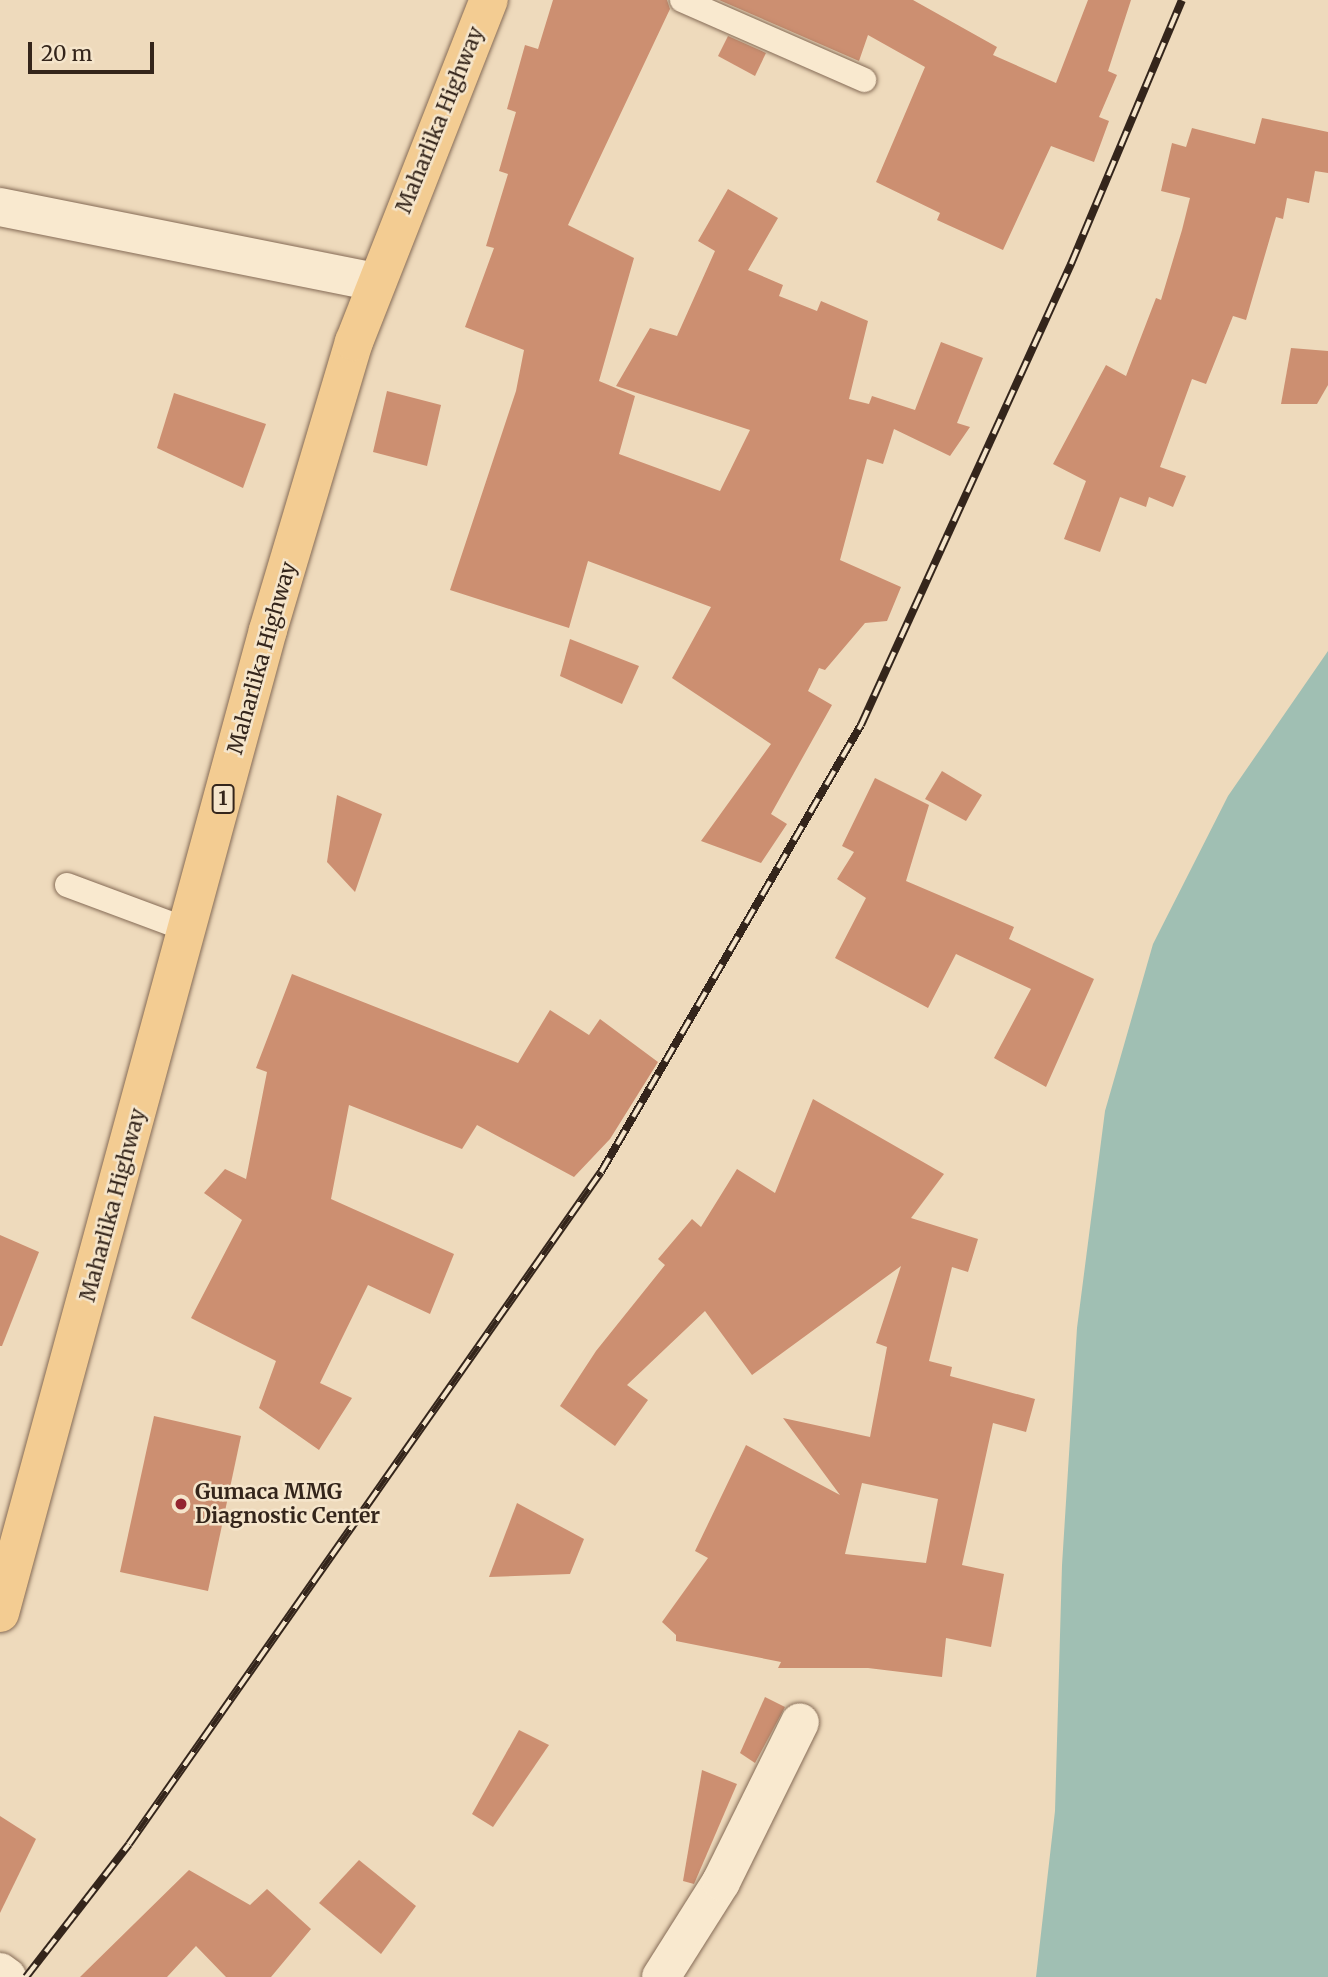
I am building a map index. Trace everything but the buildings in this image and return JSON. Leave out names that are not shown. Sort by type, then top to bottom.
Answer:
[{"type":"main road","name":"Maharlika Highway","points":[[0,1613],[268,630],[374,282],[489,0]]},
{"type":"street","points":[[0,207],[374,282]]},
{"type":"street","points":[[662,1977],[721,1882],[800,1722]]},
{"type":"street","points":[[0,1972],[7,1977]]},
{"type":"lane","points":[[682,0],[864,80]]},
{"type":"lane","points":[[66,885],[188,930]]},
{"type":"shaded area","points":[[1328,651],[1328,1977],[1036,1977],[1055,1811],[1062,1565],[1077,1328],[1105,1111],[1153,944],[1228,796]]},
{"type":"railway","points":[[26,1977],[129,1844],[601,1172],[861,725],[1071,264],[1182,0]]},
{"type":"place","name":"Gumaca MMG Diagnostic Center","points":[[181,1504]]}]
